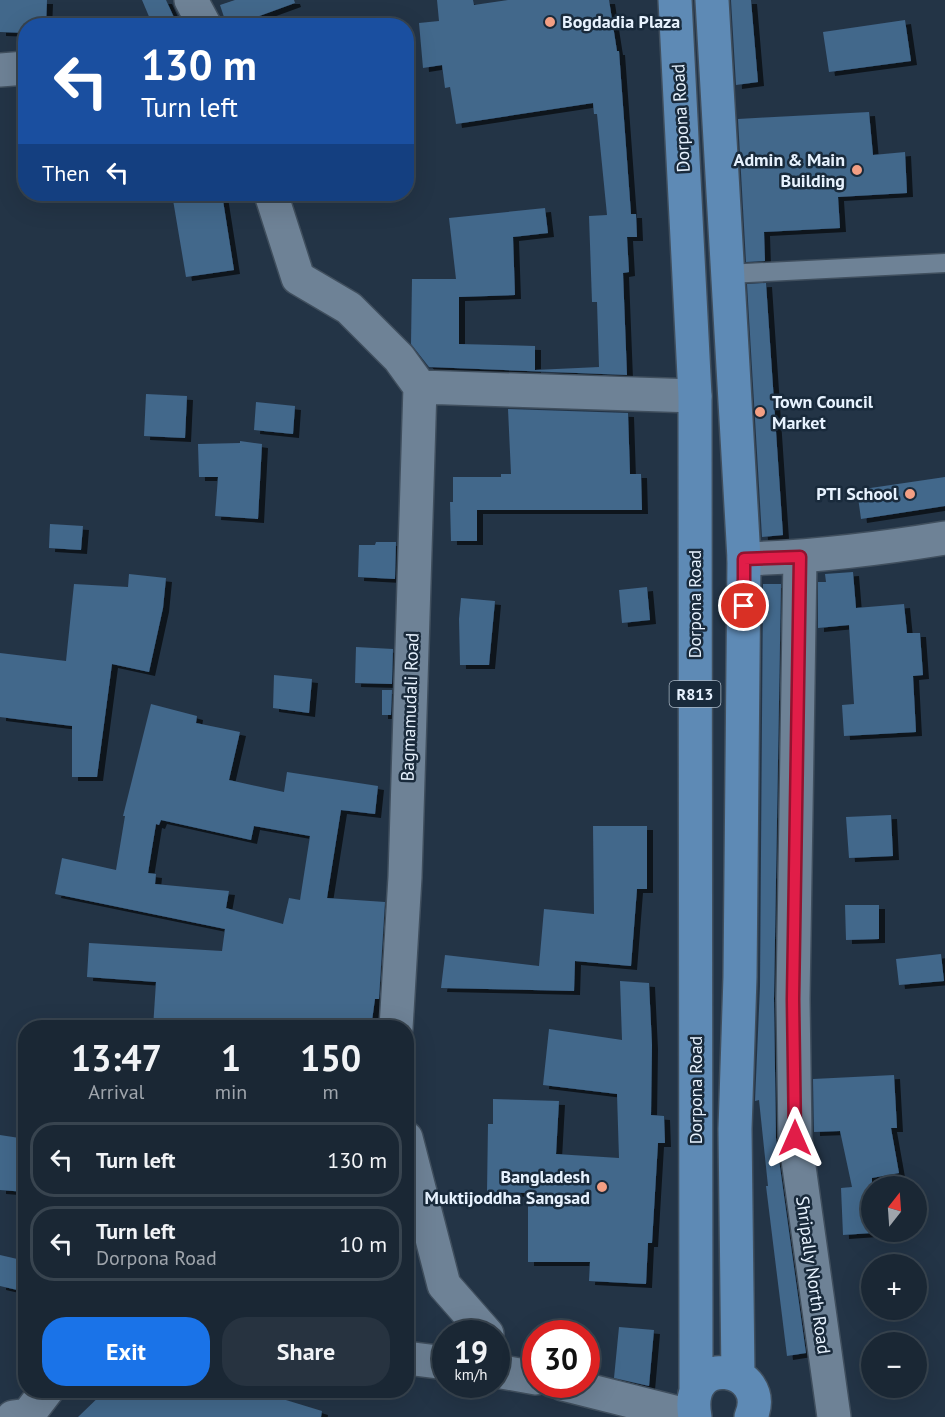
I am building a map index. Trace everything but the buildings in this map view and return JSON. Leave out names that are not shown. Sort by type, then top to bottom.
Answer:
[{"type":"main road","name":"Dorpona Road","points":[[675,0],[695,396],[695,1407]]},
{"type":"main road","name":"Dorpona Road","points":[[712,0],[744,559],[740,977],[735,1128],[738,1376]]},
{"type":"main road","points":[[695,1407],[704,1379],[714,1373],[726,1372],[738,1376],[752,1391],[754,1401],[751,1417]]},
{"type":"street","points":[[190,0],[200,18]]},
{"type":"street","points":[[0,70],[18,69]]},
{"type":"street","points":[[273,201],[298,278],[350,308],[399,358],[420,387],[695,396]]},
{"type":"street","name":"Bagmamudali Road","points":[[396,1020],[405,877],[420,387]]},
{"type":"street","points":[[744,559],[864,551],[945,538]]},
{"type":"street","name":"Shripally North Road","points":[[800,557],[793,999],[795,1138],[834,1417]]},
{"type":"street","points":[[414,1169],[444,1285],[475,1320]]},
{"type":"street","points":[[414,1359],[432,1361]]},
{"type":"street","points":[[600,1390],[695,1407]]},
{"type":"street","points":[[13,1417],[28,1415],[41,1398]]},
{"type":"lane","points":[[727,274],[945,263]]},
{"type":"place","name":"Bogdadia Plaza","points":[[550,22]]},
{"type":"place","name":"Admin & Main Building","points":[[857,170]]},
{"type":"place","name":"Town Council Market","points":[[760,412]]},
{"type":"place","name":"PTI School","points":[[910,494]]},
{"type":"place","name":"Bangladesh Muktijoddha Sangsad","points":[[602,1187]]},
{"type":"route","points":[[744,606],[744,559],[800,557],[793,999],[795,1138]]}]
